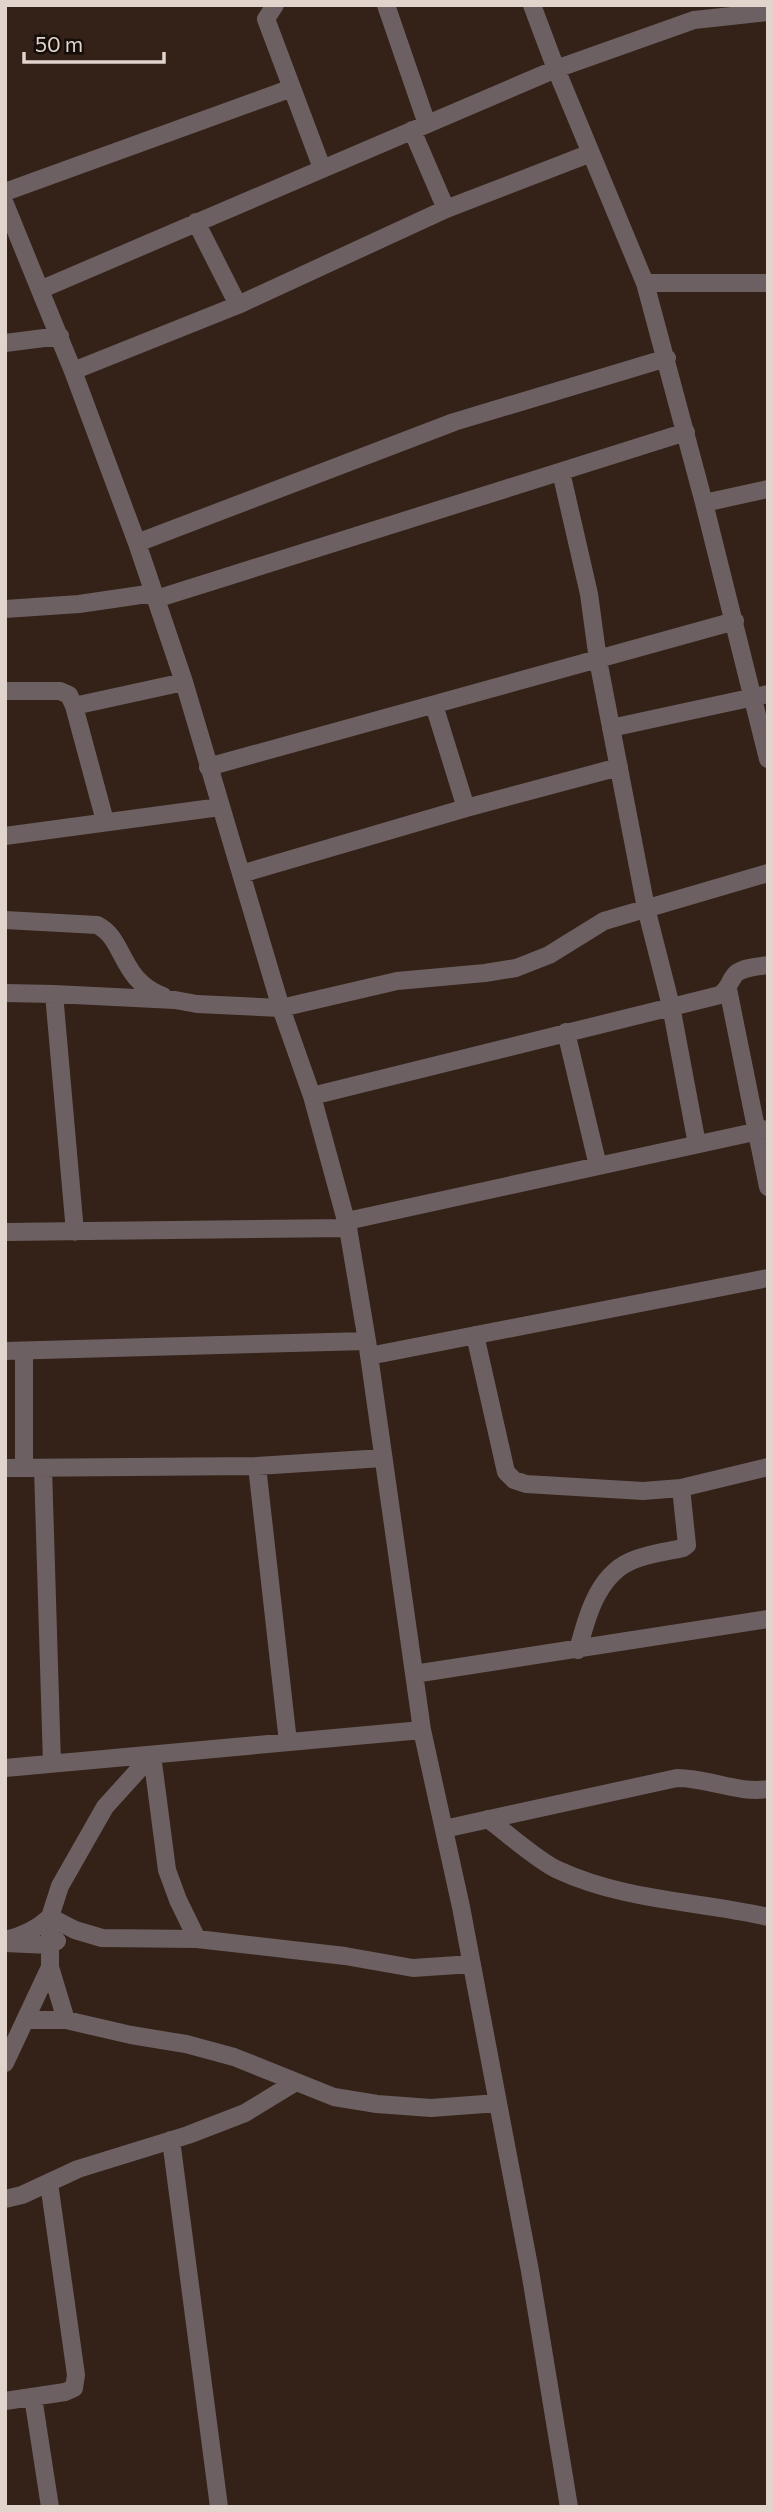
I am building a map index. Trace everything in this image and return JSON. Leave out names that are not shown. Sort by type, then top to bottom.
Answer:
[{"type":"street","points":[[275,5],[266,19],[322,168]]},
{"type":"street","points":[[386,5],[419,127],[446,209]]},
{"type":"street","points":[[532,5],[645,283],[735,621],[761,696],[768,759]]},
{"type":"street","points":[[42,289],[692,13],[768,12],[767,5]]},
{"type":"street","points":[[5,192],[292,88]]},
{"type":"street","points":[[73,371],[237,305],[446,209],[591,153]]},
{"type":"street","points":[[5,204],[60,336],[137,543],[184,682],[281,1008],[312,1096],[347,1224],[368,1349],[422,1730],[472,1964],[530,2271],[569,2507]]},
{"type":"street","points":[[197,222],[237,305]]},
{"type":"street","points":[[645,283],[768,283]]},
{"type":"street","points":[[5,343],[60,336]]},
{"type":"street","points":[[137,543],[454,422],[667,358]]},
{"type":"street","points":[[5,609],[155,596],[686,432]]},
{"type":"street","points":[[561,471],[589,594],[598,660],[646,908],[671,1006],[697,1144]]},
{"type":"street","points":[[705,503],[768,489]]},
{"type":"street","points":[[208,767],[735,621]]},
{"type":"street","points":[[74,706],[184,682]]},
{"type":"street","points":[[5,691],[60,691],[69,695],[105,821]]},
{"type":"street","points":[[611,728],[761,696]]},
{"type":"street","points":[[434,705],[466,808]]},
{"type":"street","points":[[241,874],[466,808],[619,767]]},
{"type":"street","points":[[5,836],[220,807]]},
{"type":"street","points":[[5,993],[174,1000],[197,1004],[281,1008],[397,981],[485,974],[516,968],[549,956],[604,921],[768,873]]},
{"type":"street","points":[[5,919],[97,925],[108,930],[129,969],[143,987],[174,1000]]},
{"type":"street","points":[[312,1096],[720,995],[728,989],[734,974],[739,970],[768,965]]},
{"type":"street","points":[[728,989],[763,1130],[768,1187]]},
{"type":"street","points":[[54,994],[75,1233]]},
{"type":"street","points":[[566,1032],[598,1166]]},
{"type":"street","points":[[5,1231],[75,1233],[347,1224],[763,1130]]},
{"type":"street","points":[[5,1352],[368,1349],[475,1335],[768,1278]]},
{"type":"street","points":[[475,1335],[506,1472],[514,1480],[526,1484],[643,1491],[681,1488],[768,1468]]},
{"type":"street","points":[[24,1353],[52,1764]]},
{"type":"street","points":[[5,1468],[257,1466],[383,1458]]},
{"type":"street","points":[[257,1466],[288,1742]]},
{"type":"street","points":[[578,1650],[587,1614],[600,1591],[617,1570],[630,1561],[687,1545],[681,1488]]},
{"type":"street","points":[[414,1674],[768,1619]]},
{"type":"street","points":[[5,1769],[422,1730]]},
{"type":"street","points":[[66,2020],[50,1967],[50,1917],[60,1886],[105,1807],[152,1755]]},
{"type":"street","points":[[152,1755],[167,1870],[197,1939]]},
{"type":"street","points":[[444,1829],[677,1778],[698,1778],[756,1791],[768,1789]]},
{"type":"street","points":[[488,1819],[556,1869],[579,1878],[626,1894],[726,1908],[768,1917]]},
{"type":"street","points":[[50,1917],[75,1930],[102,1938],[197,1939],[345,1956],[413,1968],[472,1964]]},
{"type":"street","points":[[5,1942],[41,1926],[50,1917]]},
{"type":"street","points":[[5,1942],[50,1945],[75,1930]]},
{"type":"street","points":[[5,2063],[50,1967]]},
{"type":"street","points":[[25,2020],[66,2020],[186,2044],[234,2057],[334,2097],[377,2105],[431,2108],[498,2103]]},
{"type":"street","points":[[5,2199],[22,2195],[78,2169],[245,2113],[294,2083]]},
{"type":"street","points":[[171,2140],[219,2507]]},
{"type":"street","points":[[5,2401],[65,2392],[74,2388],[76,2375],[49,2183]]},
{"type":"street","points":[[33,2397],[50,2507]]}]
